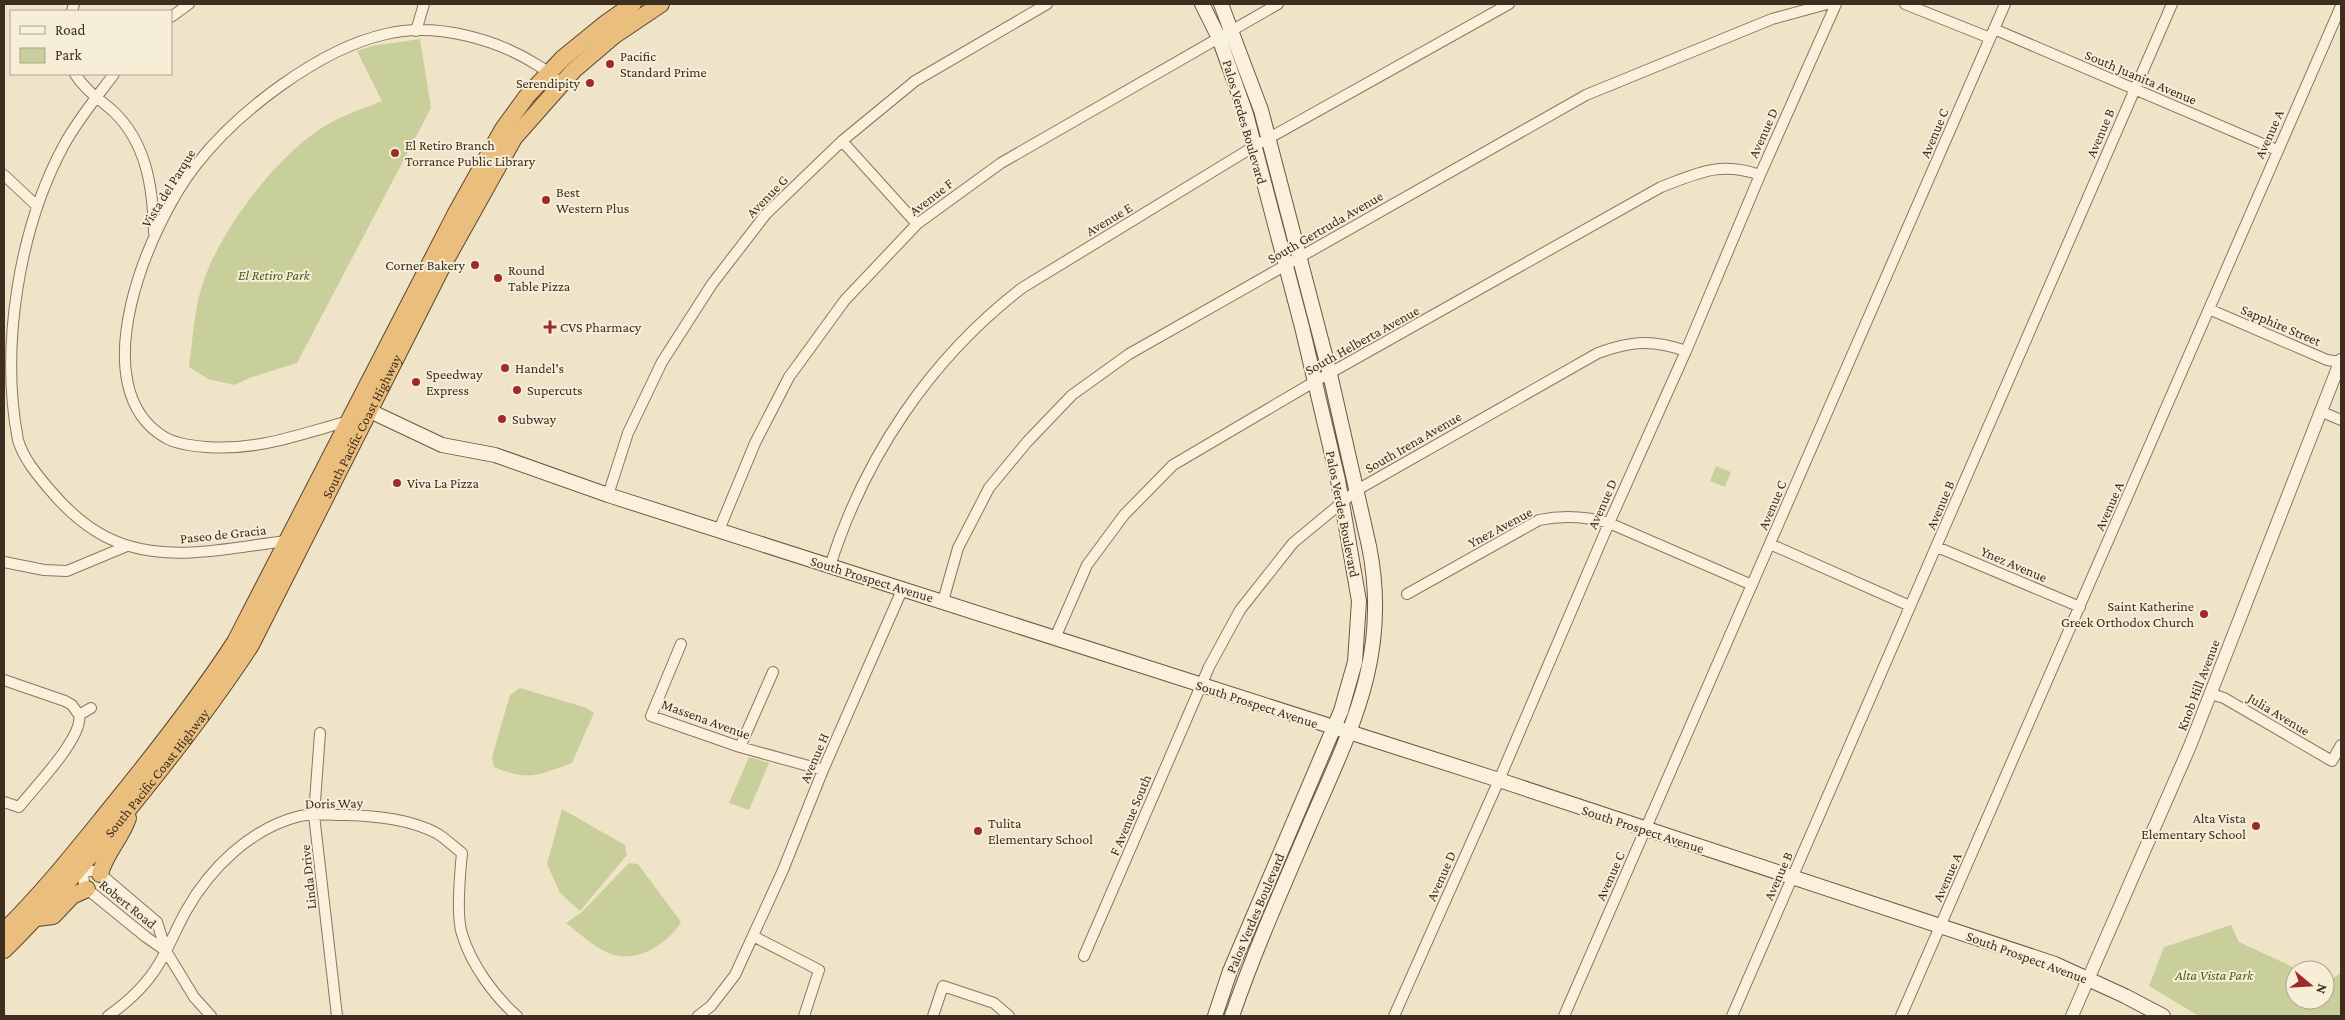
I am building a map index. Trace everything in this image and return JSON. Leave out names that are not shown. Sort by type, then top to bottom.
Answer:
[{"type":"highway","name":"South Pacific Coast Highway","points":[[78,866],[158,751],[212,678],[235,642],[370,411],[443,265],[514,138],[554,79],[606,23],[633,4]]},
{"type":"highway","name":"South Pacific Coast Highway","points":[[78,866],[132,805],[199,721],[251,645],[293,544],[349,420],[471,184],[503,129],[526,96],[554,79],[574,70],[615,35],[661,4]]},
{"type":"highway","points":[[443,265],[440,258],[467,206],[471,184]]},
{"type":"highway","points":[[100,874],[106,857],[124,830],[132,805]]},
{"type":"highway","points":[[4,950],[37,918],[78,866]]},
{"type":"highway","points":[[4,931],[78,866]]},
{"type":"highway","points":[[37,918],[53,916],[72,896],[87,888]]},
{"type":"main road","name":"Palos Verdes Boulevard","points":[[1202,4],[1219,38],[1246,114],[1284,265],[1302,326],[1342,502],[1359,601],[1355,662],[1334,728],[1230,971],[1215,1016]]},
{"type":"main road","name":"Palos Verdes Boulevard","points":[[1221,4],[1261,110],[1301,256],[1373,565],[1375,615],[1374,643],[1367,680],[1349,733],[1283,885],[1232,1016]]},
{"type":"main road","name":"South Prospect Avenue","points":[[370,411],[442,445],[495,455],[608,495],[1499,780],[1645,830],[2055,964],[2088,978],[2163,1016]]},
{"type":"main road","points":[[349,420],[370,411]]},
{"type":"street","points":[[172,16],[189,4]]},
{"type":"street","points":[[416,31],[424,4]]},
{"type":"street","name":"Avenue G","points":[[608,495],[628,432],[662,362],[712,284],[766,214],[842,141],[915,81],[1047,4]]},
{"type":"street","name":"Avenue F","points":[[719,530],[755,443],[789,378],[845,300],[917,224],[1001,163],[1278,4]]},
{"type":"street","name":"Avenue E","points":[[830,566],[858,496],[881,448],[917,393],[945,358],[977,326],[1022,288],[1268,138],[1509,4]]},
{"type":"street","name":"South Gertruda Avenue","points":[[944,601],[958,548],[989,488],[1027,442],[1072,395],[1129,354],[1586,94],[1772,19],[1827,4]]},
{"type":"street","name":"Avenue D","points":[[1394,1016],[1499,780],[1609,523],[1686,351],[1760,175],[1836,4]]},
{"type":"street","name":"South Juanita Avenue","points":[[1905,4],[1992,34],[2134,89],[2277,150]]},
{"type":"street","name":"Avenue C","points":[[1564,1016],[2005,4]]},
{"type":"street","name":"Avenue B","points":[[1732,1016],[2172,4]]},
{"type":"street","name":"Avenue A","points":[[1901,1016],[2211,310],[2277,150],[2341,6]]},
{"type":"street","name":"Vista del Parque","points":[[349,420],[283,441],[248,447],[217,448],[190,446],[166,438],[143,419],[129,393],[125,349],[132,300],[154,233],[194,166],[229,127],[262,99],[299,73],[349,46],[386,34],[436,31],[502,46],[539,66],[554,79]]},
{"type":"street","points":[[76,75],[83,86],[114,112],[141,152],[153,193],[154,233]]},
{"type":"street","name":"Paseo de Gracia","points":[[113,75],[65,144],[37,206],[24,242],[5,326],[8,392],[18,441],[41,479],[67,509],[90,528],[127,546],[143,550],[182,553],[293,544]]},
{"type":"street","points":[[842,141],[917,224]]},
{"type":"street","name":"South Helberta Avenue","points":[[1055,638],[1087,565],[1124,515],[1173,464],[1314,382],[1661,188],[1698,173],[1722,167],[1746,170],[1760,175]]},
{"type":"street","points":[[4,175],[37,206]]},
{"type":"street","name":"Sapphire Street","points":[[2211,310],[2327,360],[2341,361]]},
{"type":"street","name":"South Irena Avenue","points":[[1202,686],[1209,667],[1240,610],[1293,543],[1357,490],[1598,353],[1620,345],[1645,342],[1666,344],[1686,351]]},
{"type":"street","name":"Knob Hill Avenue","points":[[2072,1016],[2211,694],[2341,361]]},
{"type":"street","points":[[2320,411],[2341,420]]},
{"type":"street","name":"Ynez Avenue","points":[[1407,594],[1539,520],[1556,516],[1591,518],[1609,523],[1752,585]]},
{"type":"street","points":[[1770,544],[1910,606]]},
{"type":"street","points":[[4,562],[44,570],[67,571],[127,546]]},
{"type":"street","name":"Ynez Avenue","points":[[1937,547],[2080,607]]},
{"type":"street","name":"Avenue H","points":[[753,936],[902,590]]},
{"type":"street","name":"Massena Avenue","points":[[681,644],[651,716],[740,747],[823,770]]},
{"type":"street","points":[[740,747],[773,672]]},
{"type":"street","points":[[4,680],[65,700],[72,705],[79,715],[80,722],[70,742],[18,807],[4,802]]},
{"type":"street","name":"F Avenue South","points":[[1084,956],[1202,686]]},
{"type":"street","name":"Julia Avenue","points":[[2211,694],[2224,698],[2332,761],[2341,745]]},
{"type":"street","points":[[79,715],[91,708]]},
{"type":"street","name":"Linda Drive","points":[[320,733],[314,815],[337,1016]]},
{"type":"street","name":"Doris Way","points":[[108,1016],[142,986],[166,951],[198,892],[225,860],[245,843],[274,826],[300,816],[314,815],[372,816],[421,826],[439,835],[462,853],[459,883],[461,933],[477,966],[504,1004],[517,1016]]},
{"type":"street","name":"Robert Road","points":[[78,866],[97,871],[157,922],[166,951],[194,997],[212,1016]]},
{"type":"street","name":"Robert Road","points":[[78,866],[84,885],[87,888],[146,937],[166,951]]},
{"type":"street","points":[[87,888],[100,874]]},
{"type":"street","points":[[698,1016],[711,1006],[735,975],[753,936],[819,970],[804,1016]]},
{"type":"street","points":[[933,1016],[943,986],[994,1003],[1009,1016]]},
{"type":"street","points":[[500,1016],[504,1004]]},
{"type":"green space","name":"El Retiro Park","points":[[420,39],[431,108],[297,363],[249,378],[235,385],[208,379],[189,367],[196,310],[201,288],[214,257],[240,213],[274,170],[311,135],[336,120],[382,101],[357,51],[372,46]]},
{"type":"green space","points":[[1716,466],[1731,472],[1725,487],[1710,481]]},
{"type":"green space","points":[[520,688],[587,708],[594,713],[572,763],[533,775],[506,772],[494,767],[492,757],[510,695]]},
{"type":"green space","points":[[749,757],[769,763],[749,810],[729,803]]},
{"type":"green space","points":[[562,809],[625,845],[627,855],[580,911],[560,893],[547,864]]},
{"type":"green space","points":[[629,863],[638,864],[681,922],[669,937],[651,950],[631,956],[621,956],[611,954],[599,948],[566,923],[582,912]]},
{"type":"green space","name":"Alta Vista Park","points":[[2231,925],[2239,942],[2285,963],[2285,1010],[2335,1010],[2335,977],[2341,973],[2341,1016],[2199,1016],[2149,986],[2164,947]]},
{"type":"place","name":"Pacific Standard Prime","points":[[610,64]]},
{"type":"place","name":"Serendipity","points":[[590,83]]},
{"type":"place","name":"El Retiro Branch Torrance Public Library","points":[[395,153]]},
{"type":"place","name":"Best Western Plus","points":[[546,200]]},
{"type":"place","name":"Corner Bakery","points":[[475,265]]},
{"type":"place","name":"Round Table Pizza","points":[[498,278]]},
{"type":"place","name":"CVS Pharmacy","points":[[550,327]]},
{"type":"place","name":"Handel's","points":[[505,368]]},
{"type":"place","name":"Speedway Express","points":[[416,382]]},
{"type":"place","name":"Supercuts","points":[[517,390]]},
{"type":"place","name":"Subway","points":[[502,419]]},
{"type":"place","name":"Viva La Pizza","points":[[397,483]]},
{"type":"place","name":"Saint Katherine Greek Orthodox Church","points":[[2204,614]]},
{"type":"place","name":"Alta Vista Elementary School","points":[[2256,826]]},
{"type":"place","name":"Tulita Elementary School","points":[[978,831]]}]
